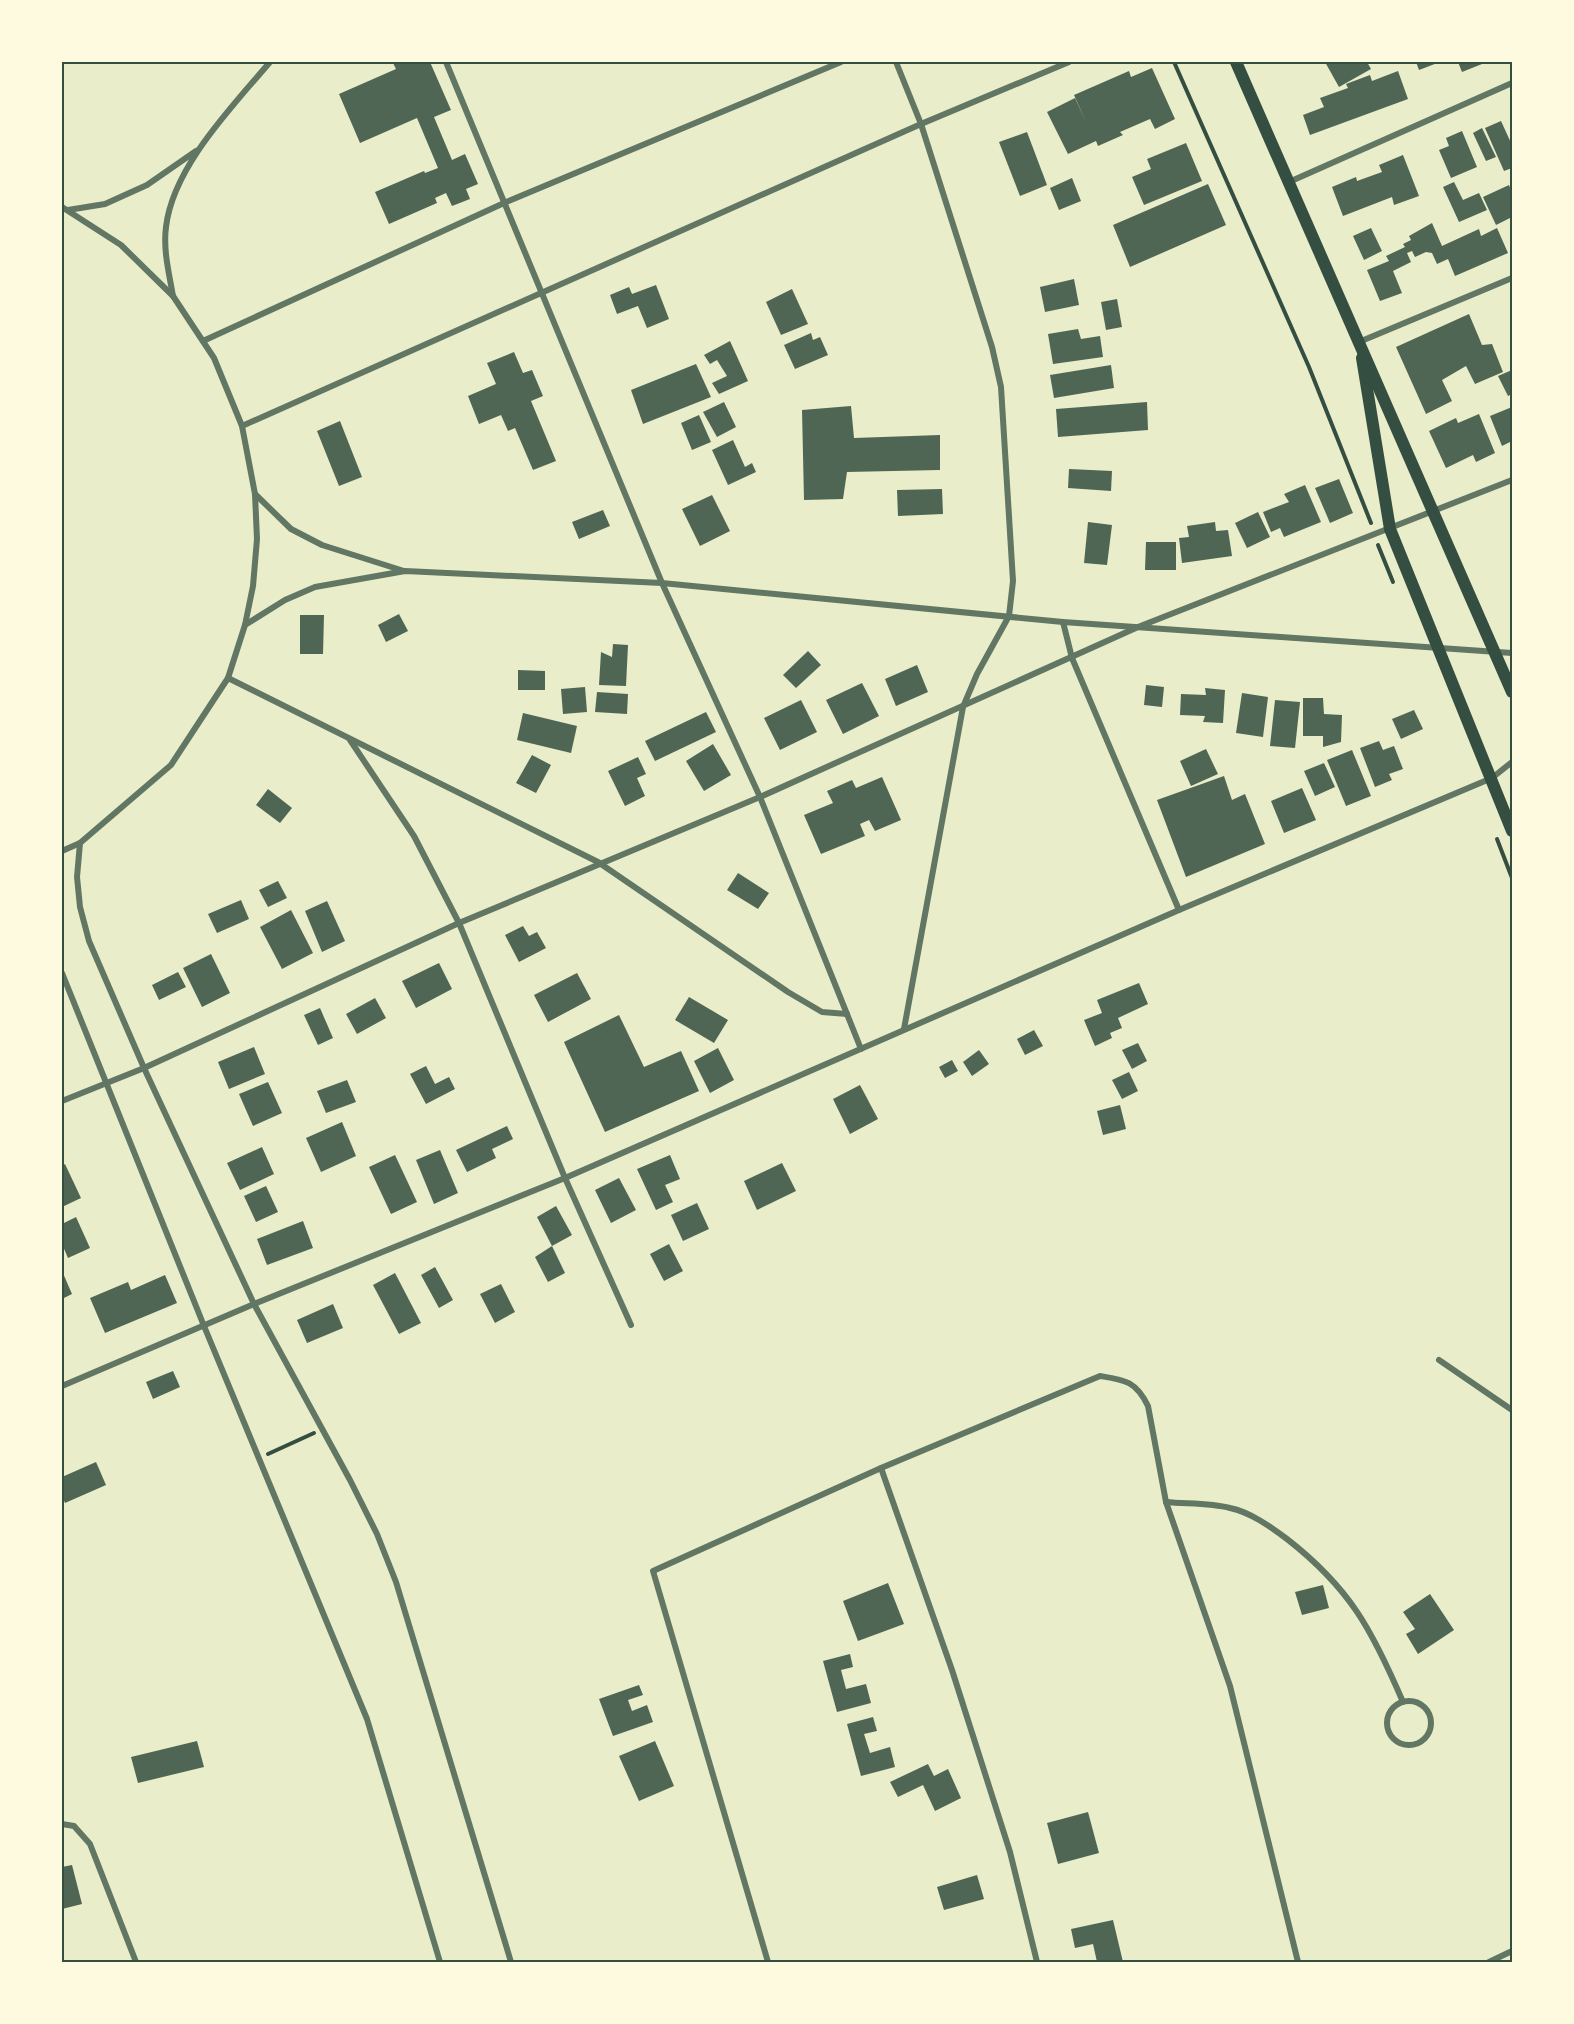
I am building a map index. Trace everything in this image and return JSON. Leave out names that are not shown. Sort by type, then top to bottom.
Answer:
[{"type":"main road","points":[[1236,62],[1512,692]]},
{"type":"main road","points":[[1359,342],[1390,529],[1512,831]]},
{"type":"street","points":[[173,297],[165,248],[166,226],[174,199],[197,150],[270,62]]},
{"type":"street","points":[[446,62],[663,583],[760,797],[861,1049]]},
{"type":"street","points":[[203,341],[504,203],[841,62]]},
{"type":"street","points":[[896,62],[921,124],[992,346],[1001,387],[1013,552],[1009,616],[977,674],[963,707],[904,1029]]},
{"type":"street","points":[[242,426],[921,124],[1069,62]]},
{"type":"street","points":[[1289,182],[1512,83]]},
{"type":"street","points":[[65,208],[105,204],[147,185],[197,150]]},
{"type":"street","points":[[62,851],[80,843],[171,765],[228,678],[245,625],[253,586],[257,539],[255,494],[242,426],[214,358],[173,297],[121,245],[65,208]]},
{"type":"street","points":[[1359,342],[1512,278]]},
{"type":"street","points":[[62,1101],[144,1068],[459,923],[598,862],[760,797],[1138,627],[1512,480]]},
{"type":"street","points":[[255,494],[291,529],[322,544],[405,571]]},
{"type":"street","points":[[245,625],[285,600],[315,587],[405,571],[663,583],[1063,622],[1512,653]]},
{"type":"street","points":[[1063,622],[1072,658],[1179,910]]},
{"type":"street","points":[[228,678],[598,862],[788,992],[822,1012],[847,1014]]},
{"type":"street","points":[[350,739],[414,836],[459,923],[565,1178],[631,1325]]},
{"type":"street","points":[[62,1386],[254,1304],[565,1178],[1179,910],[1492,778],[1512,762]]},
{"type":"street","points":[[80,843],[78,887],[80,907],[89,941],[144,1068],[254,1304],[377,1534],[396,1582],[511,1962]]},
{"type":"street","points":[[62,972],[204,1326],[367,1719],[440,1962]]},
{"type":"street","points":[[1439,1360],[1512,1410]]},
{"type":"street","points":[[768,1962],[746,1881],[652,1575],[657,1568],[881,1468],[1100,1376],[1126,1380],[1141,1392],[1148,1406],[1166,1502],[1230,1686],[1298,1962]]},
{"type":"street","points":[[881,1468],[952,1670],[1010,1852],[1037,1962]]},
{"type":"street","points":[[1166,1502],[1231,1508],[1271,1527],[1315,1561],[1352,1602],[1377,1642],[1402,1702]]},
{"type":"street","points":[[1402,1702],[1417,1702],[1427,1711],[1430,1718],[1425,1737],[1413,1744],[1398,1742],[1388,1731],[1388,1717],[1391,1710],[1402,1702]]},
{"type":"street","points":[[62,1824],[74,1826],[90,1844],[136,1962]]},
{"type":"street","points":[[1489,1962],[1512,1951]]},
{"type":"path","points":[[1174,62],[1310,367],[1376,534],[1379,552],[1393,584]]},
{"type":"path","points":[[1496,837],[1512,878]]},
{"type":"path","points":[[258,1458],[322,1430]]},
{"type":"building","points":[[430,62],[451,110],[434,117],[452,160],[465,154],[478,184],[466,189],[470,199],[452,206],[446,193],[435,198],[437,203],[389,224],[375,192],[424,171],[425,173],[438,168],[417,118],[360,143],[339,94],[396,69],[393,63],[413,64]]},
{"type":"building","points":[[1325,62],[1367,62],[1371,69],[1339,87]]},
{"type":"building","points":[[1416,62],[1440,62],[1419,70]]},
{"type":"building","points":[[1458,62],[1487,62],[1462,72]]},
{"type":"building","points":[[1152,68],[1175,119],[1155,129],[1150,119],[1120,132],[1123,135],[1098,146],[1096,141],[1068,154],[1047,112],[1075,98],[1087,124],[1074,95],[1129,71],[1131,77]]},
{"type":"building","points":[[1398,71],[1408,99],[1310,135],[1303,115],[1324,107],[1320,98],[1348,88],[1346,84],[1370,75],[1372,81]]},
{"type":"building","points":[[1501,121],[1512,145],[1512,168],[1504,171],[1485,128]]},
{"type":"building","points":[[1482,128],[1496,157],[1486,161],[1473,133]]},
{"type":"building","points":[[1462,131],[1477,167],[1451,178],[1439,150],[1449,146],[1446,138]]},
{"type":"building","points":[[1027,132],[1047,185],[1020,196],[999,142]]},
{"type":"building","points":[[1186,143],[1202,181],[1144,205],[1132,177],[1151,169],[1147,159]]},
{"type":"building","points":[[1403,155],[1419,196],[1394,205],[1392,197],[1343,216],[1332,187],[1356,177],[1357,181],[1382,172],[1379,165]]},
{"type":"building","points":[[1072,178],[1081,201],[1059,210],[1050,188]]},
{"type":"building","points":[[1454,182],[1463,200],[1479,193],[1487,210],[1459,222],[1443,187]]},
{"type":"building","points":[[1208,184],[1226,225],[1130,267],[1113,225]]},
{"type":"building","points":[[1509,185],[1512,193],[1512,217],[1496,225],[1483,197]]},
{"type":"building","points":[[1432,223],[1442,246],[1479,229],[1481,236],[1497,228],[1508,253],[1455,276],[1448,259],[1437,264],[1432,253],[1426,252],[1415,257],[1412,251],[1407,253],[1411,262],[1393,271],[1402,293],[1380,301],[1367,270],[1389,261],[1386,256],[1405,247],[1403,244],[1411,240],[1409,236]]},
{"type":"building","points":[[1371,228],[1382,251],[1364,260],[1353,236]]},
{"type":"building","points":[[1074,279],[1079,305],[1045,312],[1040,287]]},
{"type":"building","points":[[656,285],[669,319],[647,328],[638,306],[617,314],[610,295],[629,287],[632,294]]},
{"type":"building","points":[[792,289],[808,324],[781,335],[766,302]]},
{"type":"building","points":[[1117,299],[1122,327],[1106,330],[1101,302]]},
{"type":"building","points":[[1469,314],[1482,345],[1492,344],[1503,372],[1475,384],[1466,366],[1442,380],[1452,401],[1426,414],[1396,347]]},
{"type":"building","points":[[1078,329],[1081,339],[1100,336],[1103,357],[1053,364],[1048,334]]},
{"type":"building","points":[[811,333],[813,340],[820,337],[828,355],[795,369],[784,345]]},
{"type":"building","points":[[730,341],[748,381],[719,394],[712,383],[727,376],[717,360],[710,364],[704,355]]},
{"type":"building","points":[[514,352],[523,373],[532,370],[543,396],[531,401],[556,461],[533,470],[515,428],[508,431],[501,415],[479,424],[468,396],[496,384],[487,363]]},
{"type":"building","points":[[696,364],[711,397],[643,424],[631,390]]},
{"type":"building","points":[[1111,365],[1114,388],[1054,398],[1050,375]]},
{"type":"building","points":[[1512,370],[1512,394],[1508,396],[1498,376]]},
{"type":"building","points":[[724,402],[736,427],[717,437],[703,412]]},
{"type":"building","points":[[1147,402],[1148,430],[1058,437],[1056,409]]},
{"type":"building","points":[[851,406],[854,438],[940,435],[940,470],[847,472],[843,499],[804,500],[802,410]]},
{"type":"building","points":[[1512,407],[1512,441],[1502,446],[1490,416]]},
{"type":"building","points":[[1479,414],[1495,453],[1476,462],[1473,455],[1446,468],[1429,431],[1456,418],[1458,423]]},
{"type":"building","points":[[699,415],[711,442],[692,450],[681,423]]},
{"type":"building","points":[[340,421],[362,477],[339,486],[317,431]]},
{"type":"building","points":[[733,440],[745,467],[752,463],[756,472],[728,485],[712,450]]},
{"type":"building","points":[[1069,469],[1112,471],[1111,491],[1068,488]]},
{"type":"building","points":[[1339,479],[1353,513],[1330,523],[1315,488]]},
{"type":"building","points":[[1305,485],[1321,522],[1284,537],[1280,528],[1271,532],[1263,512],[1289,502],[1284,494]]},
{"type":"building","points":[[942,489],[943,514],[898,516],[897,490]]},
{"type":"building","points":[[712,495],[730,531],[700,546],[682,509]]},
{"type":"building","points":[[603,510],[610,526],[579,539],[572,522]]},
{"type":"building","points":[[1258,512],[1270,537],[1247,548],[1235,523]]},
{"type":"building","points":[[1088,522],[1112,525],[1107,565],[1084,563]]},
{"type":"building","points":[[1215,522],[1216,531],[1228,530],[1232,556],[1182,563],[1179,538],[1189,537],[1187,526]]},
{"type":"building","points":[[1146,542],[1176,542],[1176,570],[1145,570]]},
{"type":"building","points":[[399,614],[408,631],[386,642],[378,625]]},
{"type":"building","points":[[300,615],[324,615],[323,654],[300,654]]},
{"type":"building","points":[[613,644],[628,645],[626,686],[599,685],[601,652],[612,657]]},
{"type":"building","points":[[808,651],[821,665],[796,688],[783,675]]},
{"type":"building","points":[[917,665],[928,692],[896,706],[885,679]]},
{"type":"building","points":[[518,670],[545,671],[545,690],[518,690]]},
{"type":"building","points":[[862,683],[879,716],[843,734],[826,700]]},
{"type":"building","points":[[1146,685],[1164,687],[1162,707],[1144,705]]},
{"type":"building","points":[[585,687],[587,712],[563,714],[561,689]]},
{"type":"building","points":[[1205,688],[1225,690],[1223,723],[1203,722],[1205,716],[1180,715],[1181,694],[1206,695]]},
{"type":"building","points":[[597,692],[628,694],[627,714],[595,712]]},
{"type":"building","points":[[1242,693],[1268,697],[1263,737],[1236,733]]},
{"type":"building","points":[[1303,698],[1323,698],[1324,714],[1342,715],[1341,742],[1323,747],[1323,736],[1303,736]]},
{"type":"building","points":[[801,700],[817,732],[780,750],[764,718]]},
{"type":"building","points":[[1275,700],[1300,702],[1295,748],[1270,746]]},
{"type":"building","points":[[1414,710],[1423,729],[1401,739],[1392,719]]},
{"type":"building","points":[[706,712],[716,732],[655,761],[645,741]]},
{"type":"building","points":[[523,713],[577,726],[571,753],[517,740]]},
{"type":"building","points":[[1379,741],[1383,750],[1394,746],[1403,769],[1389,774],[1392,780],[1375,787],[1360,748]]},
{"type":"building","points":[[713,744],[731,775],[704,791],[686,761]]},
{"type":"building","points":[[1206,749],[1218,774],[1191,786],[1180,761]]},
{"type":"building","points":[[1352,750],[1371,796],[1346,806],[1327,760]]},
{"type":"building","points":[[532,755],[551,765],[536,793],[516,783]]},
{"type":"building","points":[[638,757],[646,774],[637,778],[645,796],[625,806],[608,771]]},
{"type":"building","points":[[1324,763],[1335,787],[1315,796],[1304,771]]},
{"type":"building","points":[[1224,776],[1232,800],[1245,794],[1265,844],[1186,877],[1157,800]]},
{"type":"building","points":[[882,777],[901,820],[875,831],[869,820],[860,824],[865,836],[821,854],[804,815],[833,803],[827,791],[852,780],[856,788]]},
{"type":"building","points":[[1302,788],[1316,820],[1284,833],[1271,801]]},
{"type":"building","points":[[268,789],[292,808],[280,823],[256,805]]},
{"type":"building","points":[[738,873],[769,893],[758,909],[727,890]]},
{"type":"building","points":[[278,881],[287,898],[268,907],[259,890]]},
{"type":"building","points":[[241,900],[249,919],[217,933],[208,914]]},
{"type":"building","points":[[327,901],[345,941],[322,952],[305,911]]},
{"type":"building","points":[[291,910],[313,953],[282,969],[260,927]]},
{"type":"building","points":[[523,926],[529,936],[537,932],[546,948],[519,962],[505,935]]},
{"type":"building","points":[[211,954],[230,993],[202,1007],[183,968]]},
{"type":"building","points":[[439,963],[452,989],[416,1008],[402,981]]},
{"type":"building","points":[[178,972],[186,987],[159,1000],[152,985]]},
{"type":"building","points":[[577,973],[591,999],[548,1022],[534,995]]},
{"type":"building","points":[[1139,983],[1148,1004],[1118,1018],[1122,1028],[1110,1033],[1112,1038],[1095,1046],[1084,1020],[1102,1013],[1097,1000]]},
{"type":"building","points":[[689,997],[728,1020],[714,1043],[675,1020]]},
{"type":"building","points":[[375,998],[386,1018],[357,1034],[346,1014]]},
{"type":"building","points":[[320,1008],[333,1038],[318,1045],[304,1015]]},
{"type":"building","points":[[619,1015],[644,1067],[681,1051],[699,1091],[605,1132],[564,1042]]},
{"type":"building","points":[[1034,1030],[1043,1046],[1025,1055],[1017,1039]]},
{"type":"building","points":[[1138,1043],[1147,1061],[1132,1069],[1122,1050]]},
{"type":"building","points":[[254,1047],[265,1074],[229,1089],[218,1062]]},
{"type":"building","points":[[718,1048],[734,1080],[710,1093],[694,1061]]},
{"type":"building","points":[[979,1050],[989,1064],[972,1076],[963,1062]]},
{"type":"building","points":[[952,1060],[958,1071],[945,1078],[939,1067]]},
{"type":"building","points":[[426,1066],[435,1084],[449,1077],[455,1089],[426,1104],[410,1074]]},
{"type":"building","points":[[1129,1072],[1138,1091],[1122,1099],[1112,1080]]},
{"type":"building","points":[[347,1080],[356,1102],[326,1113],[317,1091]]},
{"type":"building","points":[[268,1082],[282,1113],[253,1126],[239,1094]]},
{"type":"building","points":[[860,1085],[878,1119],[850,1134],[833,1099]]},
{"type":"building","points":[[1120,1105],[1126,1129],[1103,1135],[1097,1111]]},
{"type":"building","points":[[342,1122],[356,1156],[321,1172],[306,1138]]},
{"type":"building","points":[[507,1126],[513,1139],[492,1149],[496,1158],[467,1172],[456,1150]]},
{"type":"building","points":[[262,1147],[274,1174],[240,1190],[227,1163]]},
{"type":"building","points":[[440,1150],[458,1193],[434,1204],[416,1160]]},
{"type":"building","points":[[395,1155],[417,1202],[391,1214],[369,1167]]},
{"type":"building","points":[[670,1155],[680,1179],[665,1185],[673,1202],[656,1210],[637,1169]]},
{"type":"building","points":[[782,1163],[796,1191],[757,1210],[744,1181]]},
{"type":"building","points":[[65,1164],[81,1198],[62,1207],[62,1166]]},
{"type":"building","points":[[619,1178],[636,1210],[611,1223],[595,1190]]},
{"type":"building","points":[[266,1186],[278,1212],[256,1222],[244,1196]]},
{"type":"building","points":[[697,1203],[709,1229],[683,1241],[671,1215]]},
{"type":"building","points":[[556,1206],[572,1235],[552,1246],[537,1217]]},
{"type":"building","points":[[76,1217],[90,1248],[68,1258],[62,1244],[62,1224]]},
{"type":"building","points":[[303,1221],[313,1248],[267,1265],[257,1239]]},
{"type":"building","points":[[669,1244],[683,1271],[664,1281],[650,1254]]},
{"type":"building","points":[[552,1246],[565,1273],[548,1282],[535,1257]]},
{"type":"building","points":[[435,1267],[453,1300],[439,1308],[421,1275]]},
{"type":"building","points":[[62,1271],[72,1294],[62,1299]]},
{"type":"building","points":[[395,1273],[421,1323],[399,1334],[373,1285]]},
{"type":"building","points":[[165,1275],[177,1303],[105,1333],[90,1298],[128,1282],[131,1290]]},
{"type":"building","points":[[501,1284],[515,1312],[495,1323],[480,1294]]},
{"type":"building","points":[[333,1304],[343,1328],[307,1343],[297,1320]]},
{"type":"building","points":[[173,1371],[180,1387],[153,1399],[146,1382]]},
{"type":"building","points":[[96,1462],[106,1485],[65,1503],[62,1496],[62,1477]]},
{"type":"building","points":[[888,1583],[904,1624],[858,1641],[843,1601]]},
{"type":"building","points":[[1323,1585],[1329,1608],[1302,1615],[1295,1592]]},
{"type":"building","points":[[1430,1594],[1454,1630],[1418,1654],[1406,1634],[1415,1629],[1403,1612]]},
{"type":"building","points":[[850,1654],[853,1667],[841,1670],[846,1689],[866,1684],[871,1703],[837,1712],[823,1661]]},
{"type":"building","points":[[639,1685],[643,1695],[628,1700],[632,1711],[647,1705],[653,1722],[613,1736],[599,1699]]},
{"type":"building","points":[[873,1717],[877,1731],[864,1734],[870,1753],[890,1747],[895,1767],[861,1776],[847,1724]]},
{"type":"building","points":[[197,1741],[204,1767],[138,1783],[131,1757]]},
{"type":"building","points":[[655,1741],[674,1786],[639,1801],[619,1756]]},
{"type":"building","points":[[928,1764],[934,1776],[948,1769],[961,1798],[935,1811],[923,1785],[898,1797],[890,1782]]},
{"type":"building","points":[[1088,1812],[1099,1853],[1058,1864],[1047,1823]]},
{"type":"building","points":[[72,1865],[82,1904],[62,1909],[62,1867]]},
{"type":"building","points":[[977,1875],[984,1899],[944,1910],[937,1887]]},
{"type":"building","points":[[1113,1920],[1123,1962],[1097,1962],[1093,1944],[1075,1948],[1071,1929]]}]
